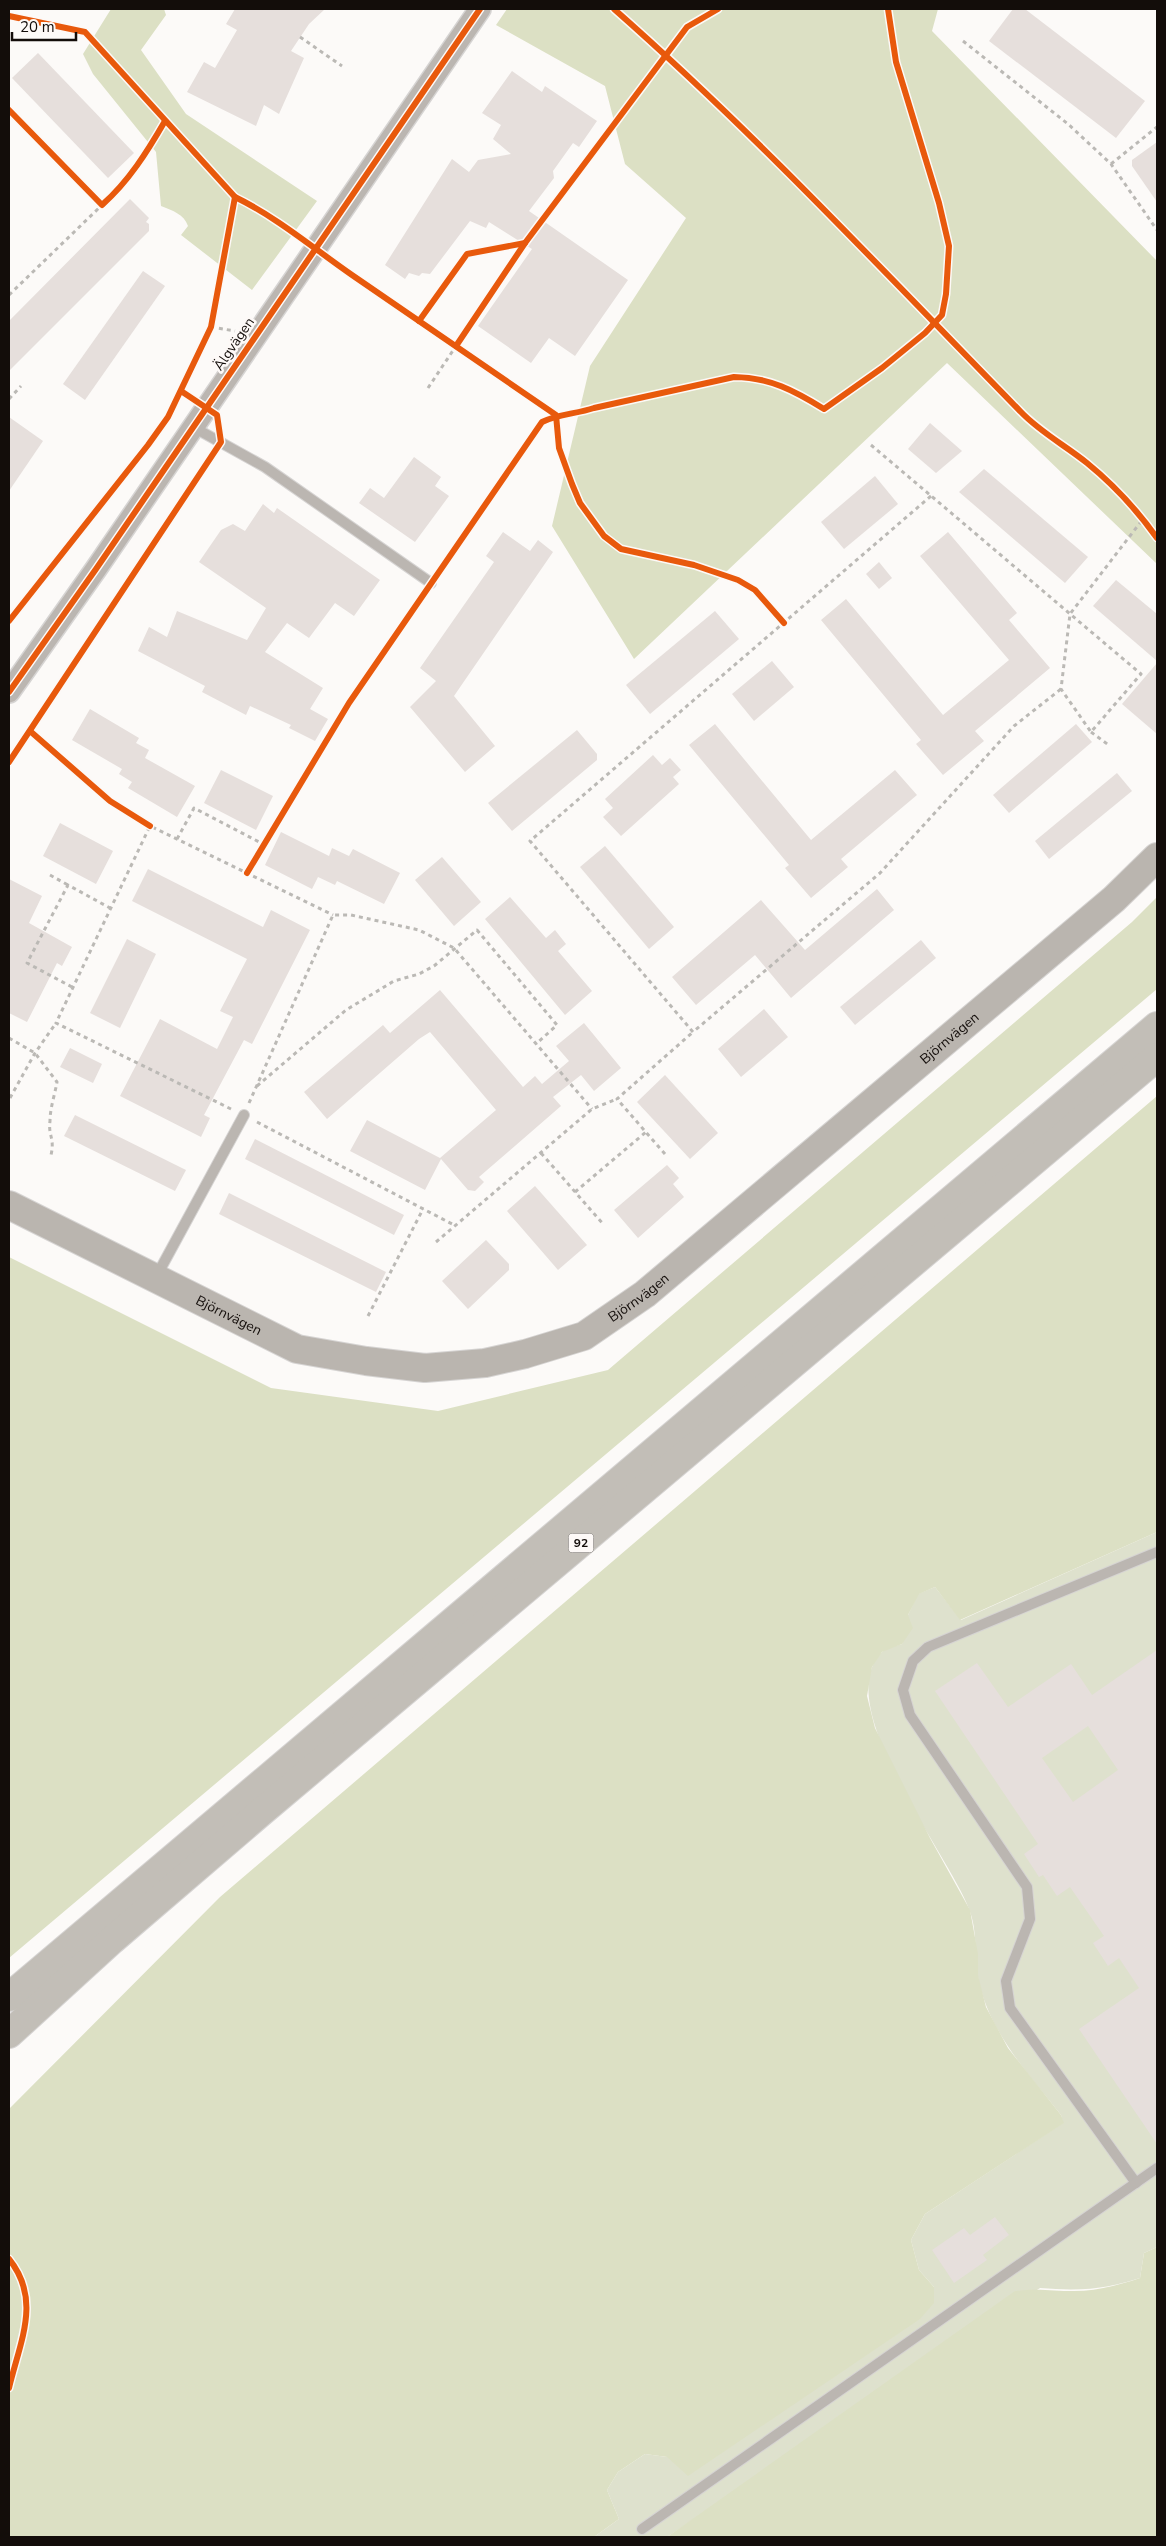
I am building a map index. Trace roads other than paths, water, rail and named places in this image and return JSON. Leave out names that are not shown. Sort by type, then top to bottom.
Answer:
[{"type":"highway","name":"92","points":[[9,1997],[1157,1026]]},
{"type":"highway","name":"92","points":[[9,2034],[112,1940],[245,1826],[1157,1057]]},
{"type":"street","name":"Älgvägen","points":[[9,692],[480,9]]},
{"type":"street","name":"Björnvägen","points":[[9,1205],[297,1349],[366,1361],[425,1368],[484,1363],[525,1354],[584,1336],[646,1294],[1114,899],[1157,857]]},
{"type":"lane","points":[[193,427],[265,467],[431,583]]},
{"type":"lane","points":[[156,1277],[244,1115]]},
{"type":"lane","points":[[1136,2183],[1010,2008],[1006,1981],[1030,1919],[1027,1887],[910,1715],[903,1690],[913,1661],[928,1647],[1157,1552]]},
{"type":"lane","points":[[642,2529],[1157,2168]]}]
